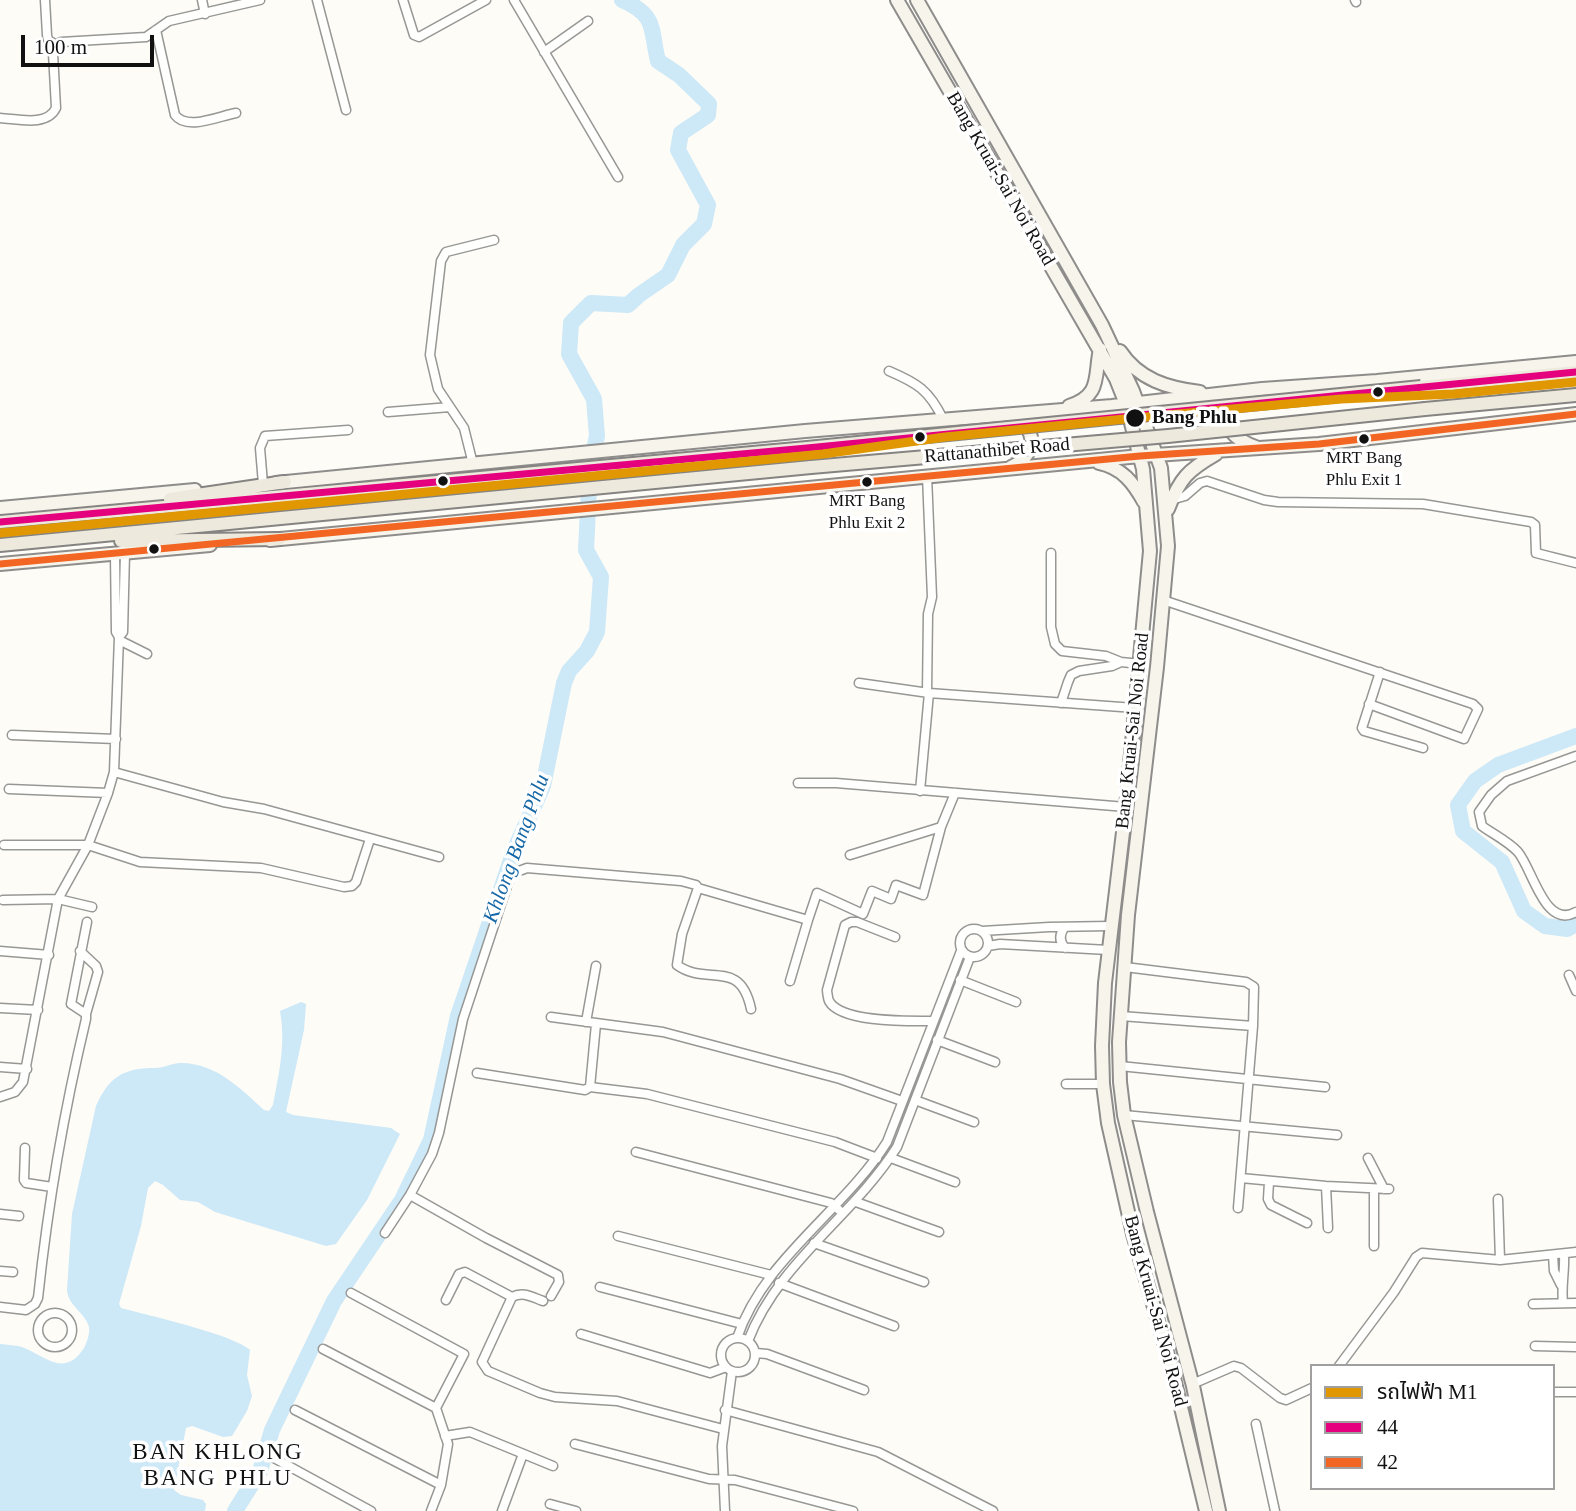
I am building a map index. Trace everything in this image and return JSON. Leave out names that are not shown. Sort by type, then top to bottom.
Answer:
[{"type":"main road","name":"Bang Kruai-Sai Noi Road","points":[[897,0],[1132,404],[1158,455],[1167,501],[1168,546],[1128,915],[1120,1066],[1124,1115],[1193,1386],[1219,1511]]},
{"type":"main road","name":"Bang Kruai-Sai Noi Road","points":[[917,0],[1102,325],[1132,404],[1150,551],[1126,807],[1110,926],[1101,1046],[1103,1084],[1108,1123],[1133,1234],[1172,1370],[1206,1511]]},
{"type":"main road","points":[[1102,325],[1125,359],[1152,380],[1170,388],[1221,395]]},
{"type":"main road","points":[[1034,413],[1071,406],[1085,399],[1095,387],[1100,349]]},
{"type":"main road","points":[[1462,373],[1466,365],[1576,355]]},
{"type":"main road","name":"Rattanathibet Road","points":[[0,508],[1576,362]]},
{"type":"main road","name":"Rattanathibet Road","points":[[0,522],[807,448],[1576,372]]},
{"type":"main road","points":[[1251,390],[1240,393],[1233,400],[1227,416],[1229,429],[1235,437],[1261,449]]},
{"type":"main road","name":"Rattanathibet Road","points":[[0,545],[811,467],[1168,436],[1576,395]]},
{"type":"main road","name":"Rattanathibet Road","points":[[0,564],[1140,456],[1261,449],[1576,414]]},
{"type":"main road","points":[[998,415],[1023,422],[1031,439],[1028,455],[1021,463],[999,470]]},
{"type":"main road","points":[[1466,428],[1475,433],[1576,422]]},
{"type":"main road","points":[[1092,461],[1125,475],[1145,499],[1167,501],[1186,473],[1220,452]]},
{"type":"main road","points":[[31,519],[285,482]]},
{"type":"main road","points":[[33,542],[279,539]]},
{"type":"street","points":[[45,0],[48,40],[56,45]]},
{"type":"street","points":[[202,0],[205,14]]},
{"type":"street","points":[[0,118],[40,120],[53,115],[56,108],[53,53],[56,45],[69,40],[146,37],[169,21],[260,0]]},
{"type":"street","points":[[317,0],[346,110]]},
{"type":"street","points":[[403,0],[414,35],[419,37],[486,0]]},
{"type":"street","points":[[514,0],[618,177]]},
{"type":"street","points":[[544,52],[589,21]]},
{"type":"street","points":[[156,30],[178,120],[188,123],[236,113]]},
{"type":"street","points":[[473,464],[464,428],[438,388],[430,355],[442,258],[446,252],[494,240]]},
{"type":"street","points":[[889,371],[915,382],[923,389],[936,403],[943,419]]},
{"type":"street","points":[[388,412],[450,407]]},
{"type":"street","points":[[264,484],[260,447],[265,436],[348,430]]},
{"type":"street","points":[[920,791],[928,693],[928,614],[932,597],[927,477]]},
{"type":"street","points":[[1167,501],[1185,496],[1200,483],[1207,481],[1278,502],[1423,504],[1531,522],[1535,525],[1536,553],[1576,563]]},
{"type":"street","points":[[0,1097],[19,1089],[27,1069],[58,899],[88,845],[114,772],[119,639],[123,632],[120,553]]},
{"type":"street","points":[[1051,553],[1051,628],[1055,643],[1062,651],[1106,656],[1121,662],[1140,664]]},
{"type":"street","points":[[1163,600],[1472,703],[1478,709],[1464,739],[1370,704]]},
{"type":"street","points":[[119,639],[147,654]]},
{"type":"street","points":[[1061,703],[1071,675],[1121,662]]},
{"type":"street","points":[[1380,672],[1362,728],[1364,731],[1423,748]]},
{"type":"street","points":[[859,683],[928,693],[1135,708]]},
{"type":"street","points":[[12,735],[116,739]]},
{"type":"street","points":[[1576,756],[1507,781],[1491,795],[1479,811],[1482,826],[1517,851],[1548,907],[1556,914],[1569,916],[1576,912]]},
{"type":"street","points":[[114,772],[223,802],[264,809],[439,857]]},
{"type":"street","points":[[798,783],[836,783],[1126,807]]},
{"type":"street","points":[[9,789],[108,793]]},
{"type":"street","points":[[790,981],[817,893],[863,914],[872,891],[891,899],[896,885],[923,895],[941,827],[955,793]]},
{"type":"street","points":[[850,855],[941,827]]},
{"type":"street","points":[[4,845],[88,845],[141,862],[261,868],[344,887],[352,886],[356,882],[370,839]]},
{"type":"street","points":[[385,1233],[432,1154],[439,1133],[463,1019],[511,874],[527,868],[681,881],[808,920]]},
{"type":"street","points":[[698,888],[682,934],[677,965],[686,970],[733,979],[747,991],[751,1009]]},
{"type":"street","points":[[3,900],[58,899],[92,906]]},
{"type":"street","points":[[86,1014],[71,1004],[87,922]]},
{"type":"street","points":[[895,937],[857,922],[845,925],[827,990],[828,1000],[836,1009],[853,1016],[897,1021],[932,1021]]},
{"type":"street","points":[[1065,926],[1060,937],[1065,948]]},
{"type":"street","points":[[982,931],[1110,926]]},
{"type":"street","points":[[737,1338],[748,1309],[771,1275],[877,1158],[887,1142],[961,951],[959,940],[966,930],[977,928],[986,935],[988,946]]},
{"type":"street","points":[[961,951],[970,957],[981,955],[988,946],[1000,944],[1108,950]]},
{"type":"street","points":[[0,951],[49,955]]},
{"type":"street","points":[[0,1307],[26,1310],[31,1308],[38,1298],[52,1187],[86,1014],[98,972],[96,966],[80,951]]},
{"type":"street","points":[[748,1341],[758,1314],[779,1283],[814,1243],[856,1202],[891,1158],[970,957]]},
{"type":"street","points":[[586,1022],[596,966]]},
{"type":"street","points":[[1125,967],[1251,984],[1254,995],[1253,1026],[1238,1208]]},
{"type":"street","points":[[1569,975],[1576,991]]},
{"type":"street","points":[[960,980],[1016,1002]]},
{"type":"street","points":[[0,1008],[38,1010]]},
{"type":"street","points":[[1121,1016],[1253,1026]]},
{"type":"street","points":[[551,1017],[663,1032],[840,1079],[902,1101]]},
{"type":"street","points":[[590,1087],[596,1024]]},
{"type":"street","points":[[937,1040],[995,1062]]},
{"type":"street","points":[[1120,1066],[1166,1073],[1248,1078],[1325,1087]]},
{"type":"street","points":[[0,1067],[27,1069]]},
{"type":"street","points":[[477,1073],[578,1091],[590,1087],[647,1094],[835,1142],[877,1158]]},
{"type":"street","points":[[1066,1084],[1103,1084]]},
{"type":"street","points":[[915,1100],[974,1122]]},
{"type":"street","points":[[1124,1115],[1337,1135]]},
{"type":"street","points":[[25,1148],[26,1183],[52,1187]]},
{"type":"street","points":[[636,1152],[831,1203],[844,1214]]},
{"type":"street","points":[[891,1158],[955,1182]]},
{"type":"street","points":[[1367,1158],[1382,1189],[1374,1246]]},
{"type":"street","points":[[1241,1178],[1382,1189]]},
{"type":"street","points":[[1269,1182],[1268,1199],[1271,1205],[1307,1223]]},
{"type":"street","points":[[1326,1186],[1328,1228]]},
{"type":"street","points":[[410,1195],[558,1275],[559,1282],[547,1299],[524,1294],[512,1297],[482,1362],[488,1371],[555,1397],[617,1401],[723,1429]]},
{"type":"street","points":[[1498,1199],[1500,1260]]},
{"type":"street","points":[[856,1202],[939,1232]]},
{"type":"street","points":[[0,1214],[19,1216]]},
{"type":"street","points":[[618,1236],[771,1275]]},
{"type":"street","points":[[814,1243],[924,1282]]},
{"type":"street","points":[[1340,1364],[1394,1292],[1416,1257],[1422,1253],[1500,1260],[1576,1252]]},
{"type":"street","points":[[1563,1254],[1563,1303]]},
{"type":"street","points":[[1553,1255],[1554,1271],[1561,1285]]},
{"type":"street","points":[[0,1271],[13,1272]]},
{"type":"street","points":[[446,1300],[459,1274],[465,1272],[512,1297]]},
{"type":"street","points":[[779,1283],[894,1326]]},
{"type":"street","points":[[600,1287],[742,1324]]},
{"type":"street","points":[[351,1293],[464,1354],[436,1408]]},
{"type":"street","points":[[1533,1304],[1576,1303]]},
{"type":"street","points":[[31,1308],[42,1319]]},
{"type":"street","points":[[50,1314],[64,1316],[72,1328],[68,1342],[55,1348],[42,1342],[38,1328],[42,1319],[50,1314]]},
{"type":"street","points":[[581,1334],[710,1373],[729,1369],[746,1370],[755,1360],[756,1353],[748,1341],[737,1338],[730,1340],[722,1350],[721,1357],[729,1369],[723,1429],[725,1511]]},
{"type":"street","points":[[1535,1346],[1576,1347]]},
{"type":"street","points":[[323,1349],[436,1408],[448,1444],[441,1485],[431,1511]]},
{"type":"street","points":[[756,1353],[767,1354],[863,1390]]},
{"type":"street","points":[[1193,1386],[1234,1366],[1241,1368],[1286,1400],[1294,1399],[1310,1389]]},
{"type":"street","points":[[1555,1392],[1576,1392]]},
{"type":"street","points":[[295,1410],[441,1485]]},
{"type":"street","points":[[725,1410],[878,1452],[993,1511]]},
{"type":"street","points":[[1256,1424],[1275,1511]]},
{"type":"street","points":[[445,1436],[470,1432],[553,1466]]},
{"type":"street","points":[[575,1444],[709,1479],[723,1479],[802,1496],[853,1511]]},
{"type":"street","points":[[502,1511],[523,1454]]},
{"type":"street","points":[[274,1458],[371,1511]]},
{"type":"street","points":[[550,1504],[576,1511]]},
{"type":"water","points":[[301,1002],[306,1004],[304,1030],[286,1112],[391,1128],[400,1134],[367,1200],[336,1244],[326,1246],[215,1212],[198,1202],[180,1200],[155,1181],[148,1188],[141,1226],[119,1304],[121,1308],[227,1338],[250,1350],[247,1375],[252,1396],[247,1411],[232,1436],[223,1437],[192,1426],[186,1428],[174,1490],[181,1495],[203,1500],[206,1504],[205,1511],[0,1511],[0,1344],[22,1347],[61,1363],[76,1357],[88,1338],[87,1322],[70,1300],[67,1290],[72,1214],[96,1106],[101,1096],[112,1081],[126,1072],[181,1063],[194,1064],[217,1072],[264,1110],[269,1111],[273,1105],[281,1058],[280,1011]]},
{"type":"waterway","name":"Khlong Bang Phlu","points":[[235,1511],[260,1471],[272,1430],[334,1301],[402,1200],[431,1140],[458,1016],[514,851],[543,786],[564,683],[569,671],[587,651],[597,632],[601,577],[586,550],[590,467],[597,436],[594,399],[569,354],[571,323],[591,303],[628,305],[668,275],[683,245],[704,224],[708,205],[678,150],[681,133],[708,115],[709,104],[679,75],[658,61],[653,32],[647,18],[634,6],[622,0]]},
{"type":"waterway","points":[[1576,736],[1498,765],[1475,781],[1458,805],[1463,831],[1502,862],[1524,911],[1545,926],[1567,929],[1576,924]]},
{"type":"metro line","name":"M1","points":[[0,533],[823,454],[945,437],[1135,418],[1341,399],[1454,394],[1576,382]]},
{"type":"transit line","name":"44","points":[[0,522],[807,448],[1576,372]]},
{"type":"transit line","name":"42","points":[[0,564],[1140,456],[1319,444],[1576,414]]},
{"type":"place","name":"Bang Phlu","points":[[1135,418]]},
{"type":"place","name":"MRT Bang Phlu Exit 1","points":[[1364,439]]},
{"type":"place","name":"MRT Bang Phlu Exit 2","points":[[867,482]]},
{"type":"district","name":"BAN KHLONG BANG PHLU","points":[[218,1466]]}]
